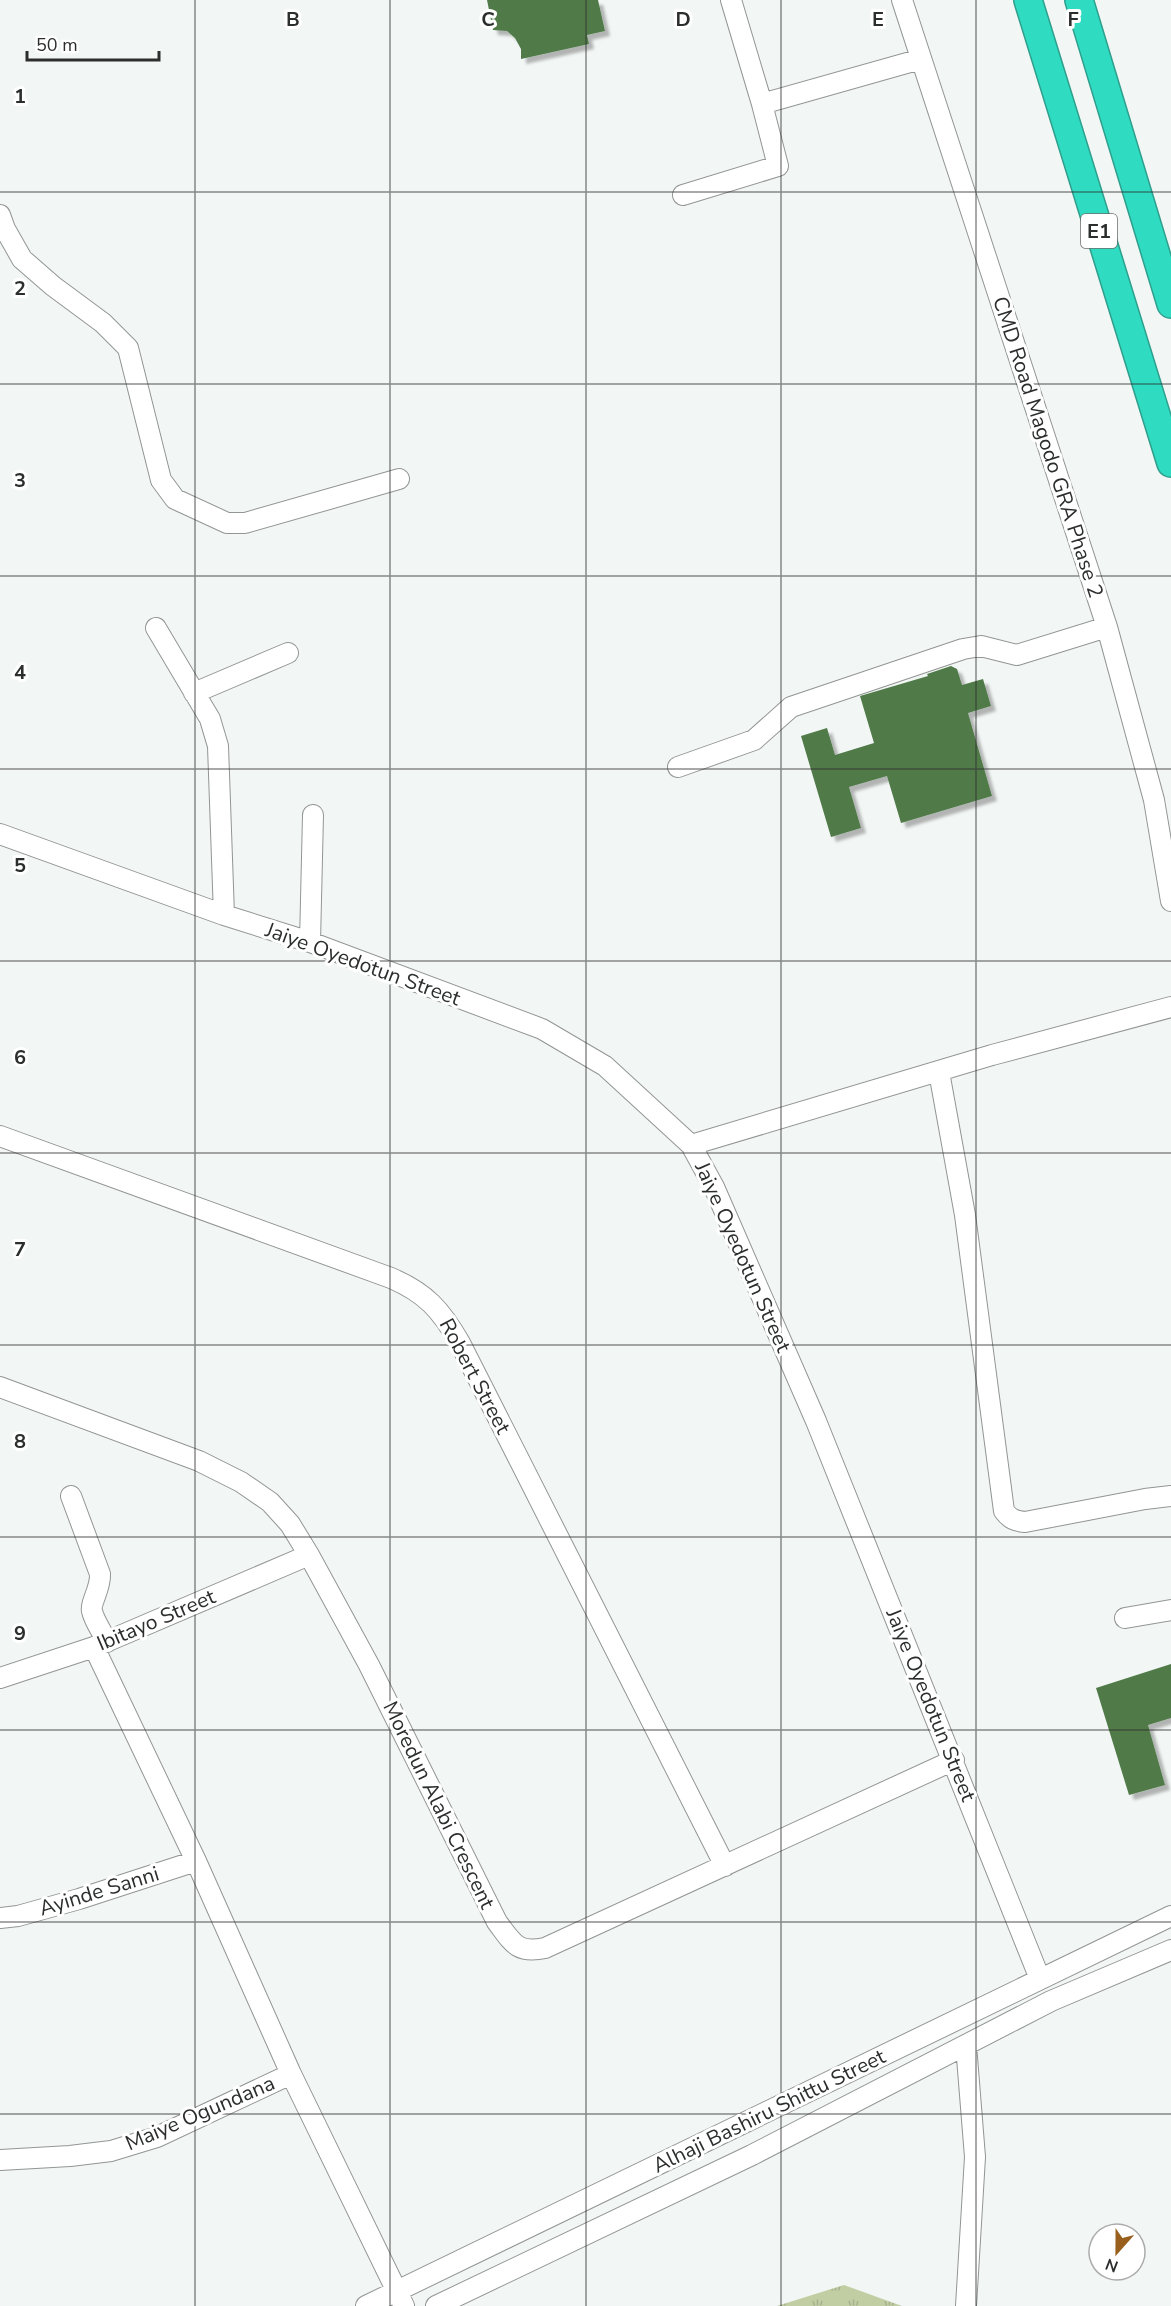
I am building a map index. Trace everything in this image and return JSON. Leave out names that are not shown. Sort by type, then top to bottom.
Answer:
[{"type":"highway","name":"E1","points":[[1028,0],[1171,463]]},
{"type":"highway","name":"E1","points":[[1079,0],[1171,304]]},
{"type":"street","points":[[683,195],[778,166],[731,0]]},
{"type":"street","name":"CMD Road Magodo GRA Phase 2","points":[[902,0],[1107,627],[1154,800],[1171,901]]},
{"type":"street","points":[[762,104],[921,59]]},
{"type":"street","points":[[0,215],[22,259],[53,286],[103,323],[128,348],[161,480],[175,499],[227,523],[245,523],[399,479]]},
{"type":"street","points":[[678,767],[754,740],[791,707],[963,649],[981,646],[1017,656],[1107,627]]},
{"type":"street","points":[[156,628],[210,719],[218,746],[224,915]]},
{"type":"street","points":[[194,693],[288,653]]},
{"type":"street","points":[[310,942],[313,815]]},
{"type":"street","name":"Jaiye Oyedotun Street","points":[[0,834],[224,915],[310,942],[542,1029],[605,1066],[691,1146],[714,1187],[816,1420],[1040,1979]]},
{"type":"street","points":[[691,1146],[939,1071],[1171,1007]]},
{"type":"street","points":[[939,1071],[965,1215],[1004,1511],[1008,1517],[1025,1522],[1171,1496]]},
{"type":"street","name":"Robert Street","points":[[0,1136],[391,1278],[424,1295],[438,1309],[460,1343],[725,1866]]},
{"type":"street","name":"Moredun Alabi Crescent","points":[[0,1387],[199,1461],[241,1482],[270,1502],[290,1524],[309,1555],[369,1665],[497,1922],[512,1942],[528,1952],[545,1948],[954,1760]]},
{"type":"street","points":[[71,1496],[100,1574],[101,1585],[92,1604],[92,1611],[101,1644],[291,2074],[401,2298]]},
{"type":"street","name":"Ibitayo Street","points":[[0,1678],[101,1644],[309,1555]]},
{"type":"street","points":[[1125,1618],[1171,1610]]},
{"type":"street","name":"Ayinde Sanni","points":[[0,1918],[18,1916],[80,1899],[196,1861]]},
{"type":"street","name":"Alhaji Bashiru Shittu Street","points":[[366,2306],[401,2298],[1171,1916]]},
{"type":"street","points":[[1138,1931],[1153,1958]]},
{"type":"street","name":"Alhaji Bashiru Shittu Street","points":[[436,2306],[752,2155],[1051,2001],[1171,1950]]},
{"type":"street","points":[[966,2045],[975,2157],[966,2306]]},
{"type":"street","name":"Maiye Ogundana","points":[[0,2160],[111,2151],[157,2137],[291,2074]]},
{"type":"green space","points":[[844,2285],[902,2306],[777,2306]]},
{"type":"building","points":[[487,0],[598,0],[605,31],[587,35],[589,44],[521,59],[521,49],[515,38],[507,31],[493,30]]},
{"type":"building","points":[[951,666],[957,669],[962,685],[983,679],[991,706],[968,713],[992,796],[901,823],[887,776],[849,787],[861,828],[831,837],[801,736],[827,728],[835,755],[874,743],[860,696],[928,676],[927,674]]},
{"type":"building","points":[[1171,1664],[1171,1718],[1148,1725],[1165,1785],[1129,1795],[1096,1688]]}]
